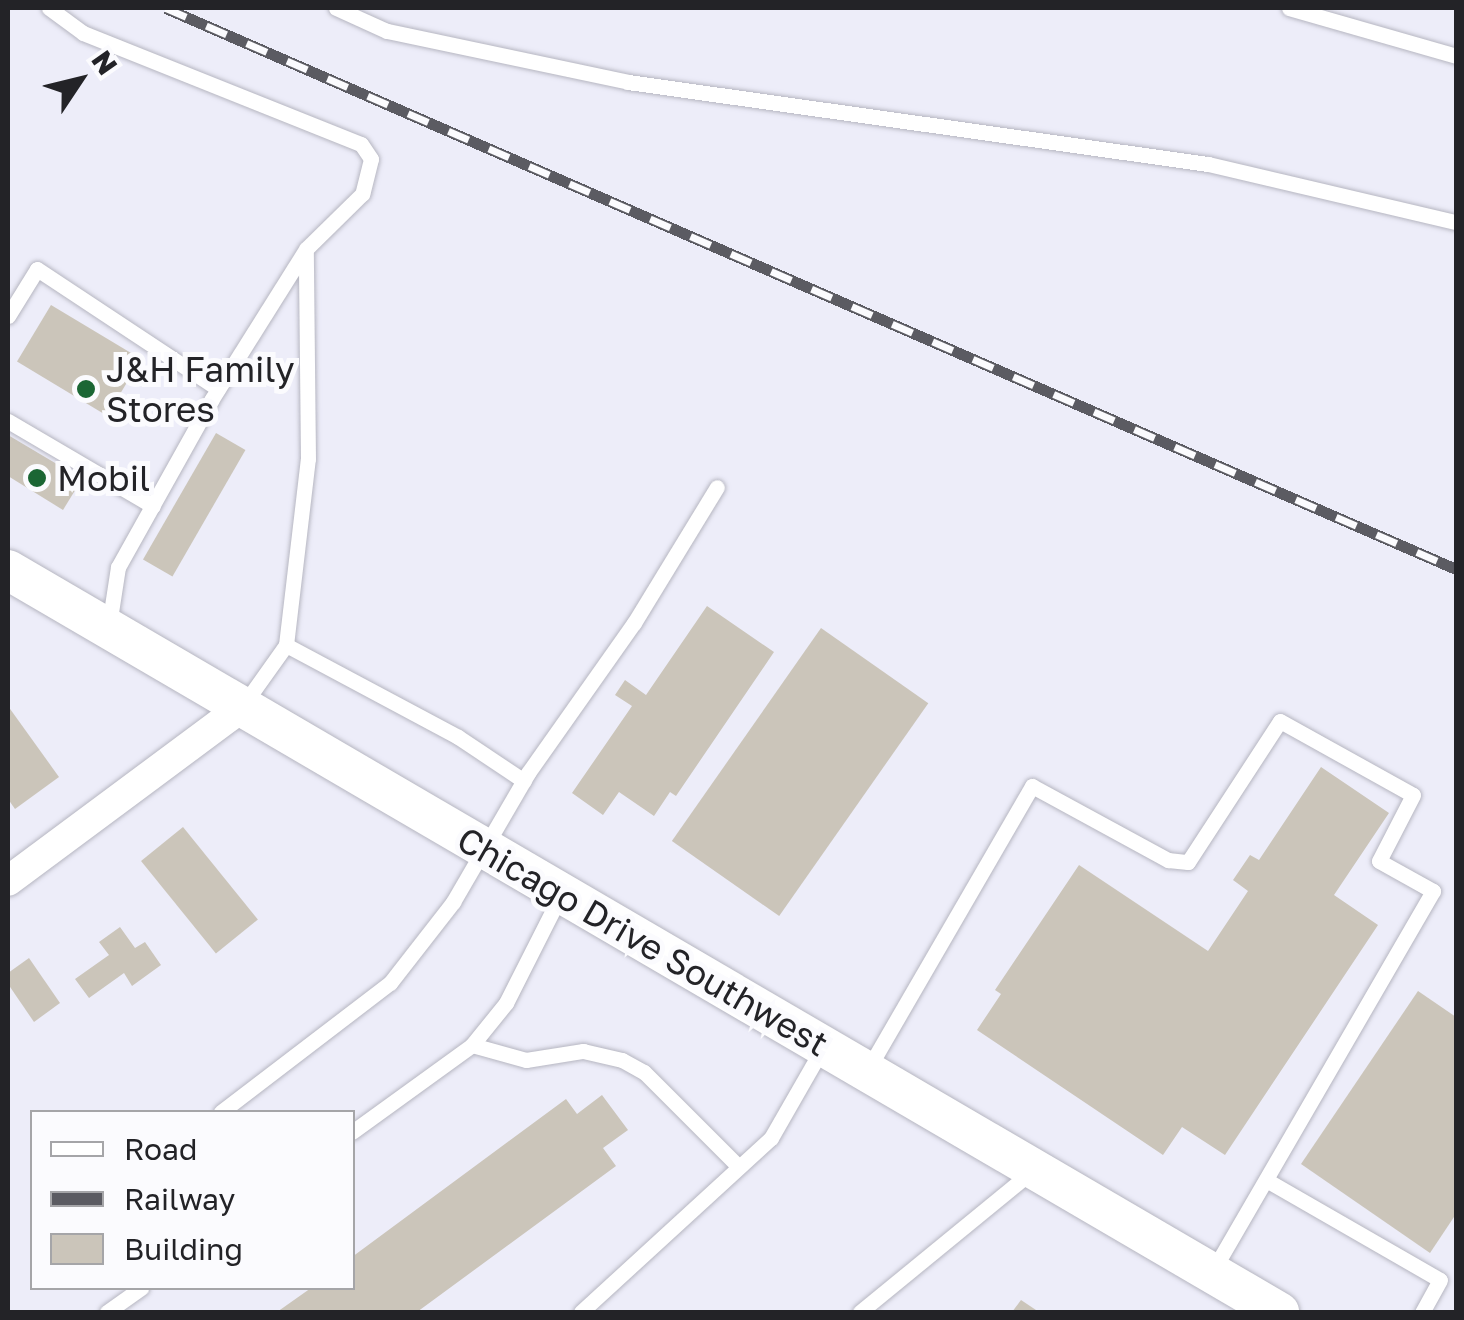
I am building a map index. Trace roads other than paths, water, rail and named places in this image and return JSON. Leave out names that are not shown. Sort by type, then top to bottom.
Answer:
[{"type":"main road","name":"Chicago Drive Southwest","points":[[8,570],[1270,1310]]},
{"type":"street","points":[[8,881],[242,707]]},
{"type":"lane","points":[[49,8],[83,33],[361,144],[371,159],[362,194],[306,249],[218,389],[152,506],[118,567],[109,629]]},
{"type":"lane","points":[[336,8],[387,31],[628,82],[1208,164],[1456,222]]},
{"type":"lane","points":[[1289,8],[1456,56]]},
{"type":"lane","points":[[242,707],[286,645],[308,459],[306,249]]},
{"type":"lane","points":[[8,316],[37,269],[218,389]]},
{"type":"lane","points":[[8,421],[152,506]]},
{"type":"lane","points":[[224,1110],[390,983],[486,850],[524,781],[634,624],[717,487]]},
{"type":"lane","points":[[286,645],[458,737],[524,781]]},
{"type":"lane","points":[[866,1072],[1032,786],[1168,860],[1188,862],[1280,722],[1413,794],[1379,860],[1433,891],[1212,1273]]},
{"type":"lane","points":[[355,1130],[472,1045],[506,1003],[561,894]]},
{"type":"lane","points":[[472,1045],[526,1060],[584,1051],[622,1060],[644,1072],[739,1167]]},
{"type":"lane","points":[[581,1312],[771,1138],[823,1046]]},
{"type":"lane","points":[[860,1312],[1034,1170]]},
{"type":"lane","points":[[1268,1181],[1440,1280],[1422,1312]]},
{"type":"lane","points":[[108,1312],[137,1290]]},
{"type":"railway","points":[[166,8],[1456,569]]},
{"type":"place","name":"J&H Family Stores","points":[[86,389]]},
{"type":"place","name":"Mobil","points":[[37,478]]}]
